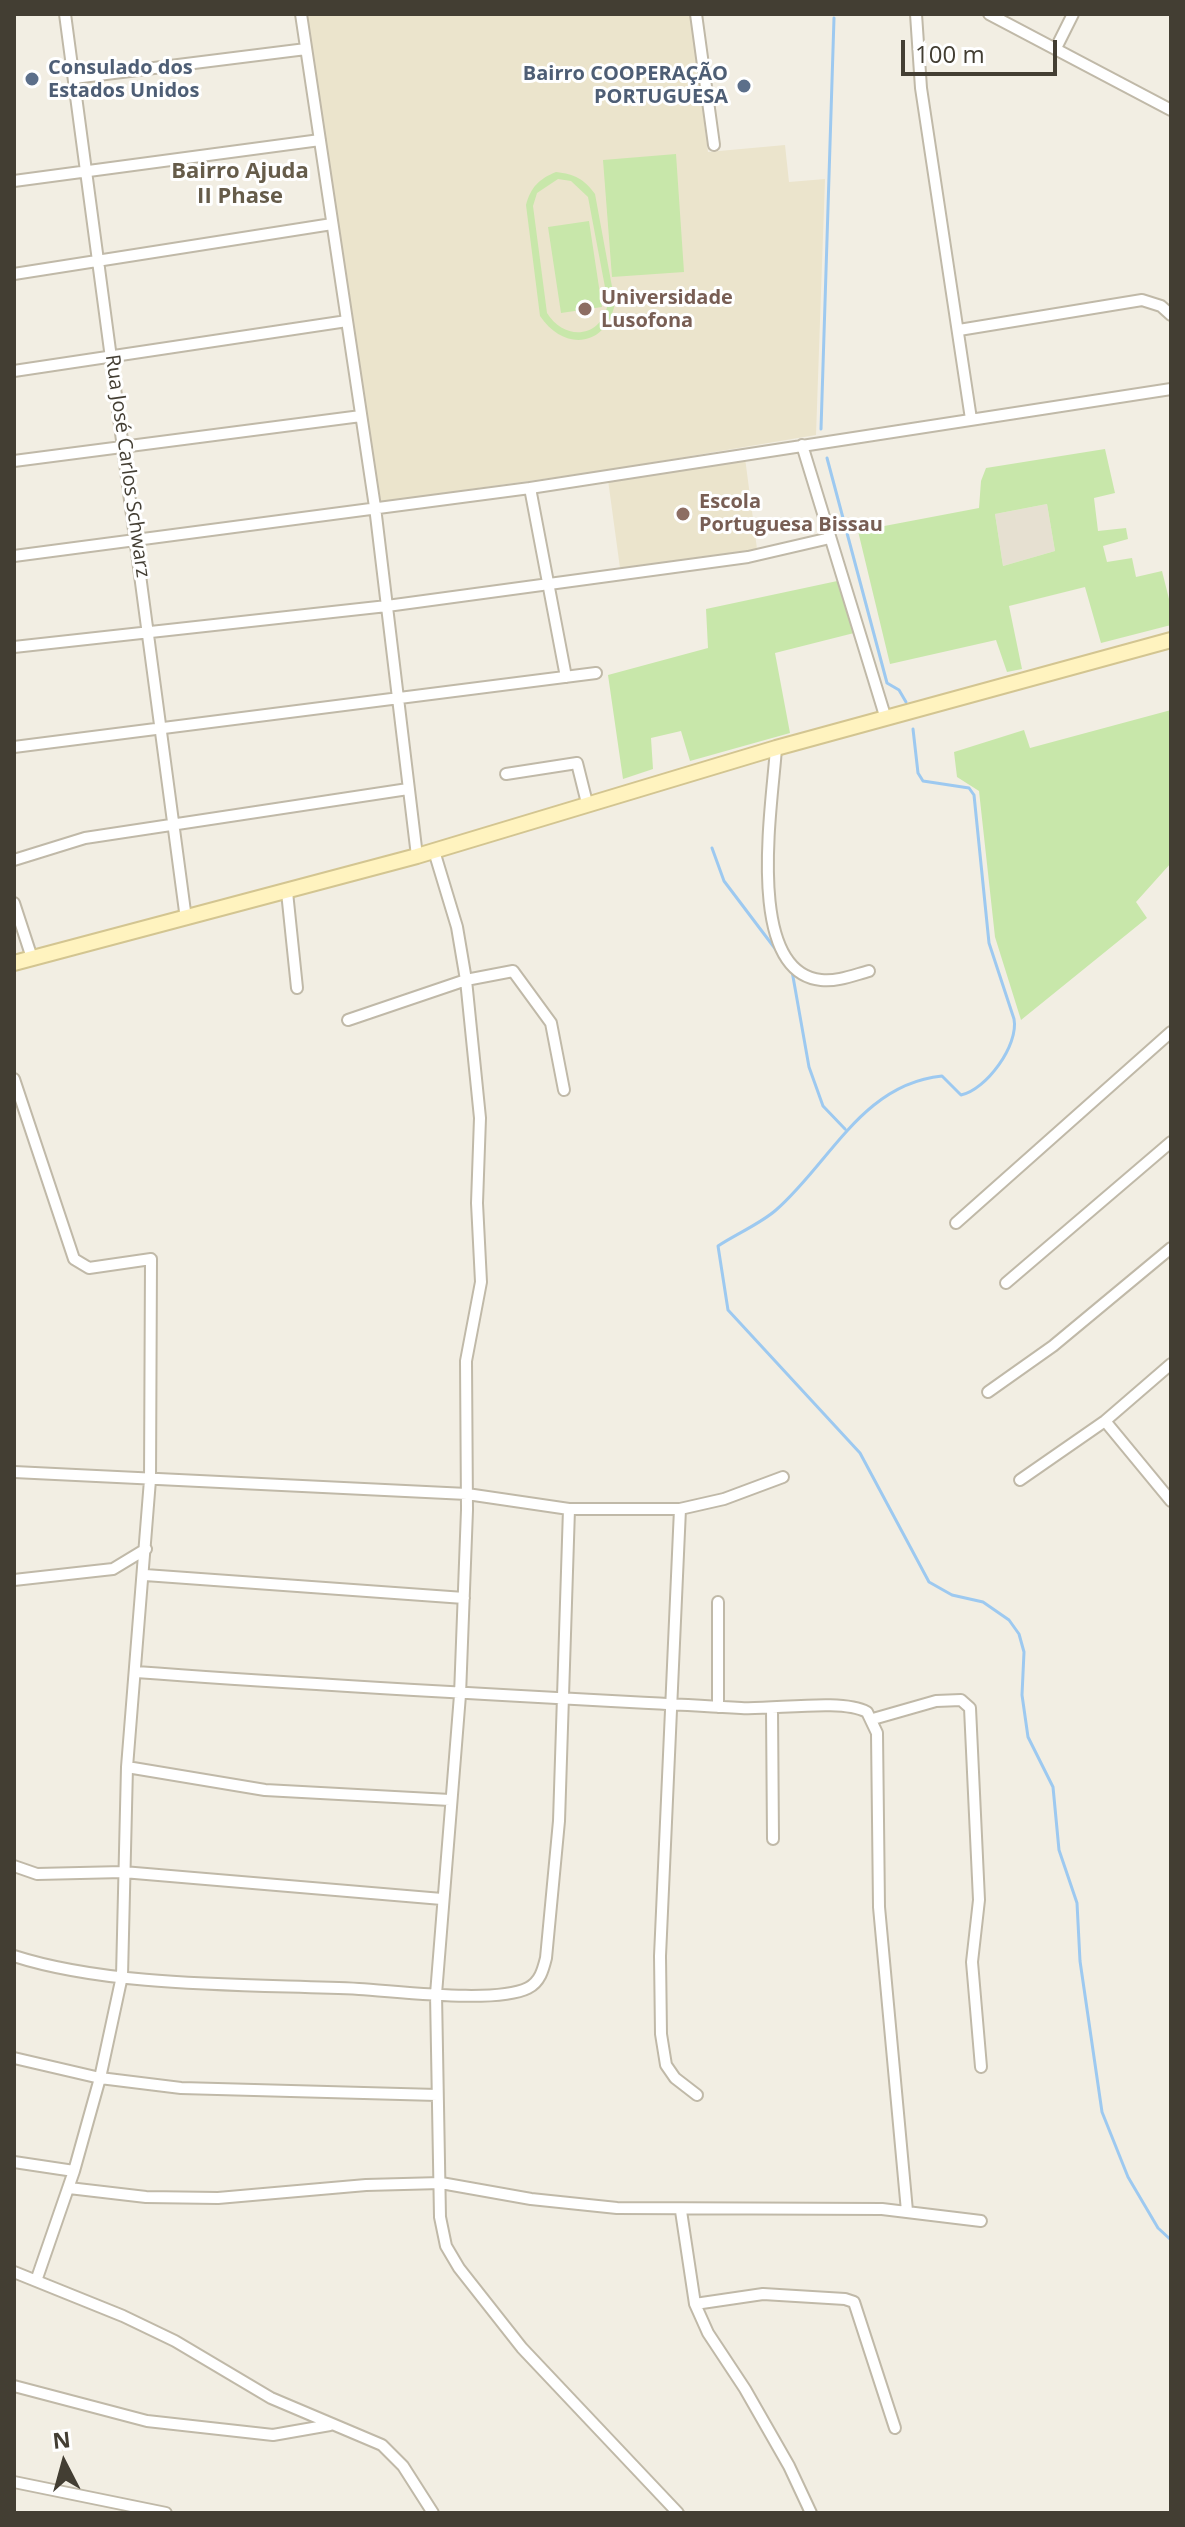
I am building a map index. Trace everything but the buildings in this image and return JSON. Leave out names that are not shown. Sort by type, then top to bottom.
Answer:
[{"type":"main road","points":[[14,963],[417,856],[776,748],[1171,640]]},
{"type":"street","name":"Rua José Carlos Schwarz","points":[[65,14],[150,632],[158,729],[186,919]]},
{"type":"street","points":[[301,14],[375,507],[417,856]]},
{"type":"street","points":[[696,14],[714,145]]},
{"type":"street","points":[[916,14],[921,88],[971,419]]},
{"type":"street","points":[[989,14],[1171,110]]},
{"type":"street","points":[[1056,48],[1073,14]]},
{"type":"street","points":[[74,78],[306,49]]},
{"type":"street","points":[[14,181],[320,140]]},
{"type":"street","points":[[14,274],[332,224]]},
{"type":"street","points":[[959,330],[1142,300],[1161,306],[1171,315]]},
{"type":"street","points":[[14,371],[347,321]]},
{"type":"street","points":[[14,556],[530,488],[1171,389]]},
{"type":"street","points":[[14,461],[361,416]]},
{"type":"street","points":[[802,445],[886,719]]},
{"type":"street","points":[[530,488],[566,677]]},
{"type":"street","points":[[14,647],[387,606],[748,557],[830,538]]},
{"type":"street","points":[[14,747],[396,701],[596,673]]},
{"type":"street","points":[[776,748],[768,875],[772,925],[778,943],[797,970],[819,980],[869,971]]},
{"type":"street","points":[[506,774],[577,763],[587,803]]},
{"type":"street","points":[[14,860],[85,838],[408,789]]},
{"type":"street","points":[[434,851],[457,927],[466,980],[480,1118],[477,1203],[481,1282],[466,1361],[467,1494],[460,1695],[436,1994],[443,2231],[446,2246],[459,2268],[522,2348],[678,2513]]},
{"type":"street","points":[[287,892],[297,988]]},
{"type":"street","points":[[14,903],[32,958]]},
{"type":"street","points":[[348,1020],[466,980],[501,971],[518,975],[551,1023],[564,1090]]},
{"type":"street","points":[[956,1223],[1171,1032]]},
{"type":"street","points":[[14,1079],[74,1259],[89,1268],[151,1259],[150,1480],[145,1575],[127,1767],[122,1976],[100,2078],[74,2171],[36,2281]]},
{"type":"street","points":[[1006,1283],[1171,1142]]},
{"type":"street","points":[[988,1392],[1053,1346],[1171,1248]]},
{"type":"street","points":[[1020,1480],[1105,1421],[1171,1364]]},
{"type":"street","points":[[1105,1421],[1171,1501]]},
{"type":"street","points":[[14,1472],[467,1494],[569,1509],[680,1509],[724,1499],[783,1477]]},
{"type":"street","points":[[1162,1489],[1171,1480]]},
{"type":"street","points":[[14,1956],[122,1976],[436,1994],[511,1992],[530,1987],[541,1976],[546,1958],[559,1821],[569,1509]]},
{"type":"street","points":[[680,1509],[660,1956],[662,2043],[666,2065],[675,2078],[697,2095]]},
{"type":"street","points":[[14,1580],[113,1569],[146,1549]]},
{"type":"street","points":[[145,1575],[464,1598]]},
{"type":"street","points":[[718,1602],[718,1707]]},
{"type":"street","points":[[136,1672],[561,1700],[772,1709],[859,1707],[873,1719],[877,1733],[879,1907],[907,2211]]},
{"type":"street","points":[[873,1719],[953,1700],[966,1702],[972,1714],[979,1900],[972,1962],[981,2067]]},
{"type":"street","points":[[772,1709],[773,1839]]},
{"type":"street","points":[[127,1767],[265,1790],[450,1800]]},
{"type":"street","points":[[14,1866],[37,1874],[123,1872],[442,1899]]},
{"type":"street","points":[[14,2058],[100,2078],[225,2091],[437,2095]]},
{"type":"street","points":[[14,2162],[74,2171]]},
{"type":"street","points":[[69,2188],[179,2199],[366,2185],[441,2183],[565,2203],[681,2211],[907,2211],[981,2221]]},
{"type":"street","points":[[681,2211],[695,2304],[708,2333],[745,2389],[789,2466],[811,2513]]},
{"type":"street","points":[[14,2272],[162,2335],[271,2398],[382,2445],[393,2454],[433,2513]]},
{"type":"street","points":[[695,2304],[763,2294],[854,2302],[895,2428]]},
{"type":"street","points":[[14,2386],[147,2421],[273,2435],[331,2425]]},
{"type":"street","points":[[14,2482],[93,2501],[166,2513]]},
{"type":"shaded area","name":"Universidade Lusofona","points":[[305,14],[690,14],[708,152],[785,145],[789,182],[825,179],[816,435],[607,470],[378,502]]},
{"type":"shaded area","name":"Escola Portuguesa Bissau","points":[[745,458],[757,549],[620,568],[608,480]]},
{"type":"shaded area","points":[[1047,504],[1055,551],[1003,566],[995,514]]},
{"type":"green space","points":[[676,154],[684,272],[612,277],[603,160]]},
{"type":"green space","points":[[556,172],[583,181],[595,194],[615,303],[603,329],[584,340],[561,335],[540,316],[526,205],[533,188]],"holes":[[[558,179],[571,181],[588,197],[608,303],[598,323],[582,332],[563,329],[547,313],[533,206],[537,193]]]},
{"type":"green space","points":[[589,221],[602,307],[561,313],[548,227]]},
{"type":"green space","points":[[1105,449],[1115,493],[1094,498],[1098,531],[1126,528],[1128,539],[1103,546],[1107,562],[1132,558],[1136,577],[1162,571],[1171,607],[1171,625],[1101,643],[1085,587],[1009,606],[1022,669],[1007,672],[996,640],[890,664],[858,531],[979,508],[981,481],[986,468]],"holes":[[[1047,504],[1055,551],[1003,566],[995,514]]]},
{"type":"green space","points":[[842,580],[858,632],[775,653],[790,733],[690,761],[681,731],[651,738],[653,769],[623,779],[608,675],[708,648],[706,609]]},
{"type":"green space","points":[[1171,710],[1171,863],[1136,902],[1147,918],[1021,1020],[995,937],[979,791],[957,777],[954,752],[1024,730],[1030,748]]},
{"type":"waterway","points":[[821,429],[834,18]]},
{"type":"waterway","points":[[827,458],[887,683],[899,690],[906,702]]},
{"type":"waterway","points":[[913,729],[918,773],[923,781],[969,788],[974,795],[989,943],[1014,1019],[1011,1041],[999,1065],[981,1085],[971,1091],[961,1095],[942,1076],[914,1082],[890,1094],[849,1128],[776,1210],[718,1246],[728,1310],[860,1453],[929,1582],[952,1595],[983,1602],[1009,1620],[1019,1634],[1024,1652],[1022,1695],[1028,1737],[1053,1787],[1059,1850],[1077,1903],[1080,1961],[1102,2112],[1128,2177],[1158,2228],[1171,2240]]},
{"type":"waterway","points":[[712,848],[724,881],[792,971],[809,1067],[823,1106],[845,1129]]},
{"type":"place","name":"Consulado dos Estados Unidos","points":[[32,79]]},
{"type":"place","name":"Bairro COOPERAÇÃO PORTUGUESA","points":[[744,86]]},
{"type":"place","name":"Universidade Lusofona","points":[[585,309]]},
{"type":"place","name":"Escola Portuguesa Bissau","points":[[683,514]]},
{"type":"district","name":"Bairro Ajuda II Phase","points":[[240,184]]}]
